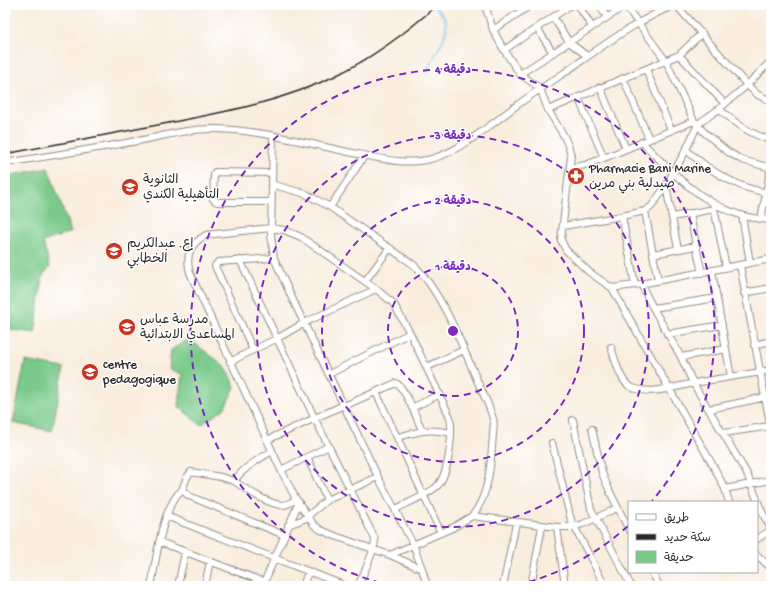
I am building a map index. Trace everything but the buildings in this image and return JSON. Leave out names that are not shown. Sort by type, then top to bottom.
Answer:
[{"type":"street","points":[[493,30],[531,5]]},
{"type":"street","points":[[504,50],[571,5]]},
{"type":"street","points":[[578,5],[592,27]]},
{"type":"street","points":[[599,5],[607,17]]},
{"type":"street","points":[[520,74],[625,5],[666,61],[696,122],[705,133],[728,152],[742,160],[771,168],[769,193],[761,219]]},
{"type":"street","points":[[655,5],[659,12]]},
{"type":"street","points":[[5,163],[201,129],[229,130],[273,136],[365,156],[409,161],[422,161],[435,158],[448,153],[464,143],[540,88],[638,23],[676,5],[747,85],[758,94],[771,101]]},
{"type":"street","points":[[486,6],[493,30],[504,50],[520,74],[540,88],[548,110],[564,136],[569,148],[571,156],[562,240],[566,250],[590,272],[612,288],[725,489],[730,501]]},
{"type":"street","points":[[553,17],[569,42],[587,56]]},
{"type":"street","points":[[537,28],[553,53]]},
{"type":"street","points":[[548,110],[679,55],[702,34]]},
{"type":"street","points":[[679,55],[725,104]]},
{"type":"street","points":[[570,168],[585,165],[604,158],[671,130],[696,122],[719,110],[771,61]]},
{"type":"street","points":[[646,69],[671,130]]},
{"type":"street","points":[[623,78],[649,139]]},
{"type":"street","points":[[600,87],[626,149]]},
{"type":"street","points":[[578,97],[604,158]]},
{"type":"street","points":[[719,110],[744,129],[759,137],[771,140]]},
{"type":"street","points":[[563,226],[646,211],[666,186],[686,150],[696,122]]},
{"type":"street","points":[[273,136],[271,242],[274,258],[378,477],[413,544],[427,586]]},
{"type":"street","points":[[642,142],[672,173],[713,206],[742,215],[770,220],[771,234]]},
{"type":"street","points":[[686,150],[710,170],[748,187],[769,193]]},
{"type":"street","points":[[330,207],[365,156]]},
{"type":"street","points":[[271,202],[217,202],[213,199],[214,174],[216,172],[272,173]]},
{"type":"street","points":[[271,184],[306,194],[330,207],[414,265],[424,275],[437,295],[464,350],[494,420],[492,449],[487,481],[480,502],[472,516],[460,524],[390,555]]},
{"type":"street","points":[[666,186],[678,249]]},
{"type":"street","points":[[672,217],[713,206]]},
{"type":"street","points":[[713,206],[726,268]]},
{"type":"street","points":[[646,211],[658,281]]},
{"type":"street","points":[[690,213],[702,273]]},
{"type":"street","points":[[742,215],[750,263]]},
{"type":"street","points":[[622,216],[634,285]]},
{"type":"street","points":[[396,509],[439,485],[448,461],[451,433],[450,417],[440,394],[410,333],[393,303],[365,281],[301,237],[284,230],[271,228],[206,234],[198,239],[190,251],[188,264],[190,273],[230,362],[297,501],[314,525],[321,530],[422,568]]},
{"type":"street","points":[[653,254],[696,246]]},
{"type":"street","points":[[365,281],[390,248]]},
{"type":"street","points":[[253,350],[215,266],[218,262],[274,258]]},
{"type":"street","points":[[612,288],[642,284],[771,259]]},
{"type":"street","points":[[240,260],[315,419],[375,538],[373,549],[358,586]]},
{"type":"street","points":[[724,433],[771,428],[768,397],[760,372],[754,344],[740,265]]},
{"type":"street","points":[[712,271],[731,377]]},
{"type":"street","points":[[642,284],[653,308],[681,357],[693,383],[710,409],[752,484],[757,501]]},
{"type":"street","points":[[744,293],[771,288]]},
{"type":"street","points":[[230,362],[304,323],[376,289]]},
{"type":"street","points":[[653,308],[717,298]]},
{"type":"street","points":[[667,334],[722,326]]},
{"type":"street","points":[[329,374],[410,333]]},
{"type":"street","points":[[754,344],[771,341]]},
{"type":"street","points":[[611,347],[618,370],[624,381],[631,387],[642,390],[669,389],[693,383],[771,370]]},
{"type":"street","points":[[681,357],[726,349]]},
{"type":"street","points":[[427,367],[464,350]]},
{"type":"street","points":[[267,440],[393,383],[396,383],[400,387],[422,430]]},
{"type":"street","points":[[376,392],[398,437],[422,495],[441,533]]},
{"type":"street","points":[[412,408],[440,394]]},
{"type":"street","points":[[710,409],[768,397]]},
{"type":"street","points":[[573,420],[590,505],[631,586]]},
{"type":"street","points":[[592,429],[602,473],[617,508],[628,528]]},
{"type":"street","points":[[398,437],[422,430],[437,430],[451,433]]},
{"type":"street","points":[[552,443],[573,527],[605,586]]},
{"type":"street","points":[[281,470],[329,446]]},
{"type":"street","points":[[234,481],[246,468],[272,451]]},
{"type":"street","points":[[307,457],[328,500]]},
{"type":"street","points":[[151,586],[166,516],[191,472],[221,477],[234,481],[254,494],[281,505],[297,501]]},
{"type":"street","points":[[288,524],[300,521],[328,500],[378,477]]},
{"type":"street","points":[[725,489],[771,480]]},
{"type":"street","points":[[182,490],[190,496],[284,535]]},
{"type":"street","points":[[160,542],[264,584],[297,501]]},
{"type":"street","points":[[758,504],[763,517],[771,529],[758,538]]},
{"type":"street","points":[[472,516],[542,526],[573,527],[617,508]]},
{"type":"street","points":[[166,516],[346,586]]},
{"type":"street","points":[[503,586],[516,523]]},
{"type":"street","points":[[531,586],[542,526]]},
{"type":"street","points":[[557,527],[565,586]]},
{"type":"street","points":[[178,586],[185,552]]},
{"type":"street","points":[[758,556],[771,568]]},
{"type":"street","points":[[205,586],[210,561]]},
{"type":"street","points":[[303,586],[308,572]]},
{"type":"street","points":[[652,573],[659,586]]},
{"type":"green space","points":[[48,168],[71,232],[43,242],[50,267],[43,275],[35,333],[5,329],[5,176]]},
{"type":"green space","points":[[189,339],[226,367],[235,387],[224,409],[201,425],[178,406],[182,374],[169,369],[171,350]]},
{"type":"green space","points":[[25,361],[64,368],[52,431],[13,423]]},
{"type":"waterway","points":[[427,74],[444,39],[446,31],[444,17],[433,5]]},
{"type":"railway","points":[[5,154],[208,115],[250,106],[293,93],[349,69],[401,35],[437,5]]},
{"type":"place","name":"Pharmacie Bani Marine صيدلية بني مرين","points":[[576,176]]},
{"type":"place","name":"الثانوية التأهيلية الكندي","points":[[130,187]]},
{"type":"place","name":"إع. عبدالكريم الخطابي","points":[[114,251]]},
{"type":"place","name":"مدرسة عباس المساعدي الابتدائية","points":[[127,327]]},
{"type":"place","name":"centre pedagogique","points":[[90,372]]}]
